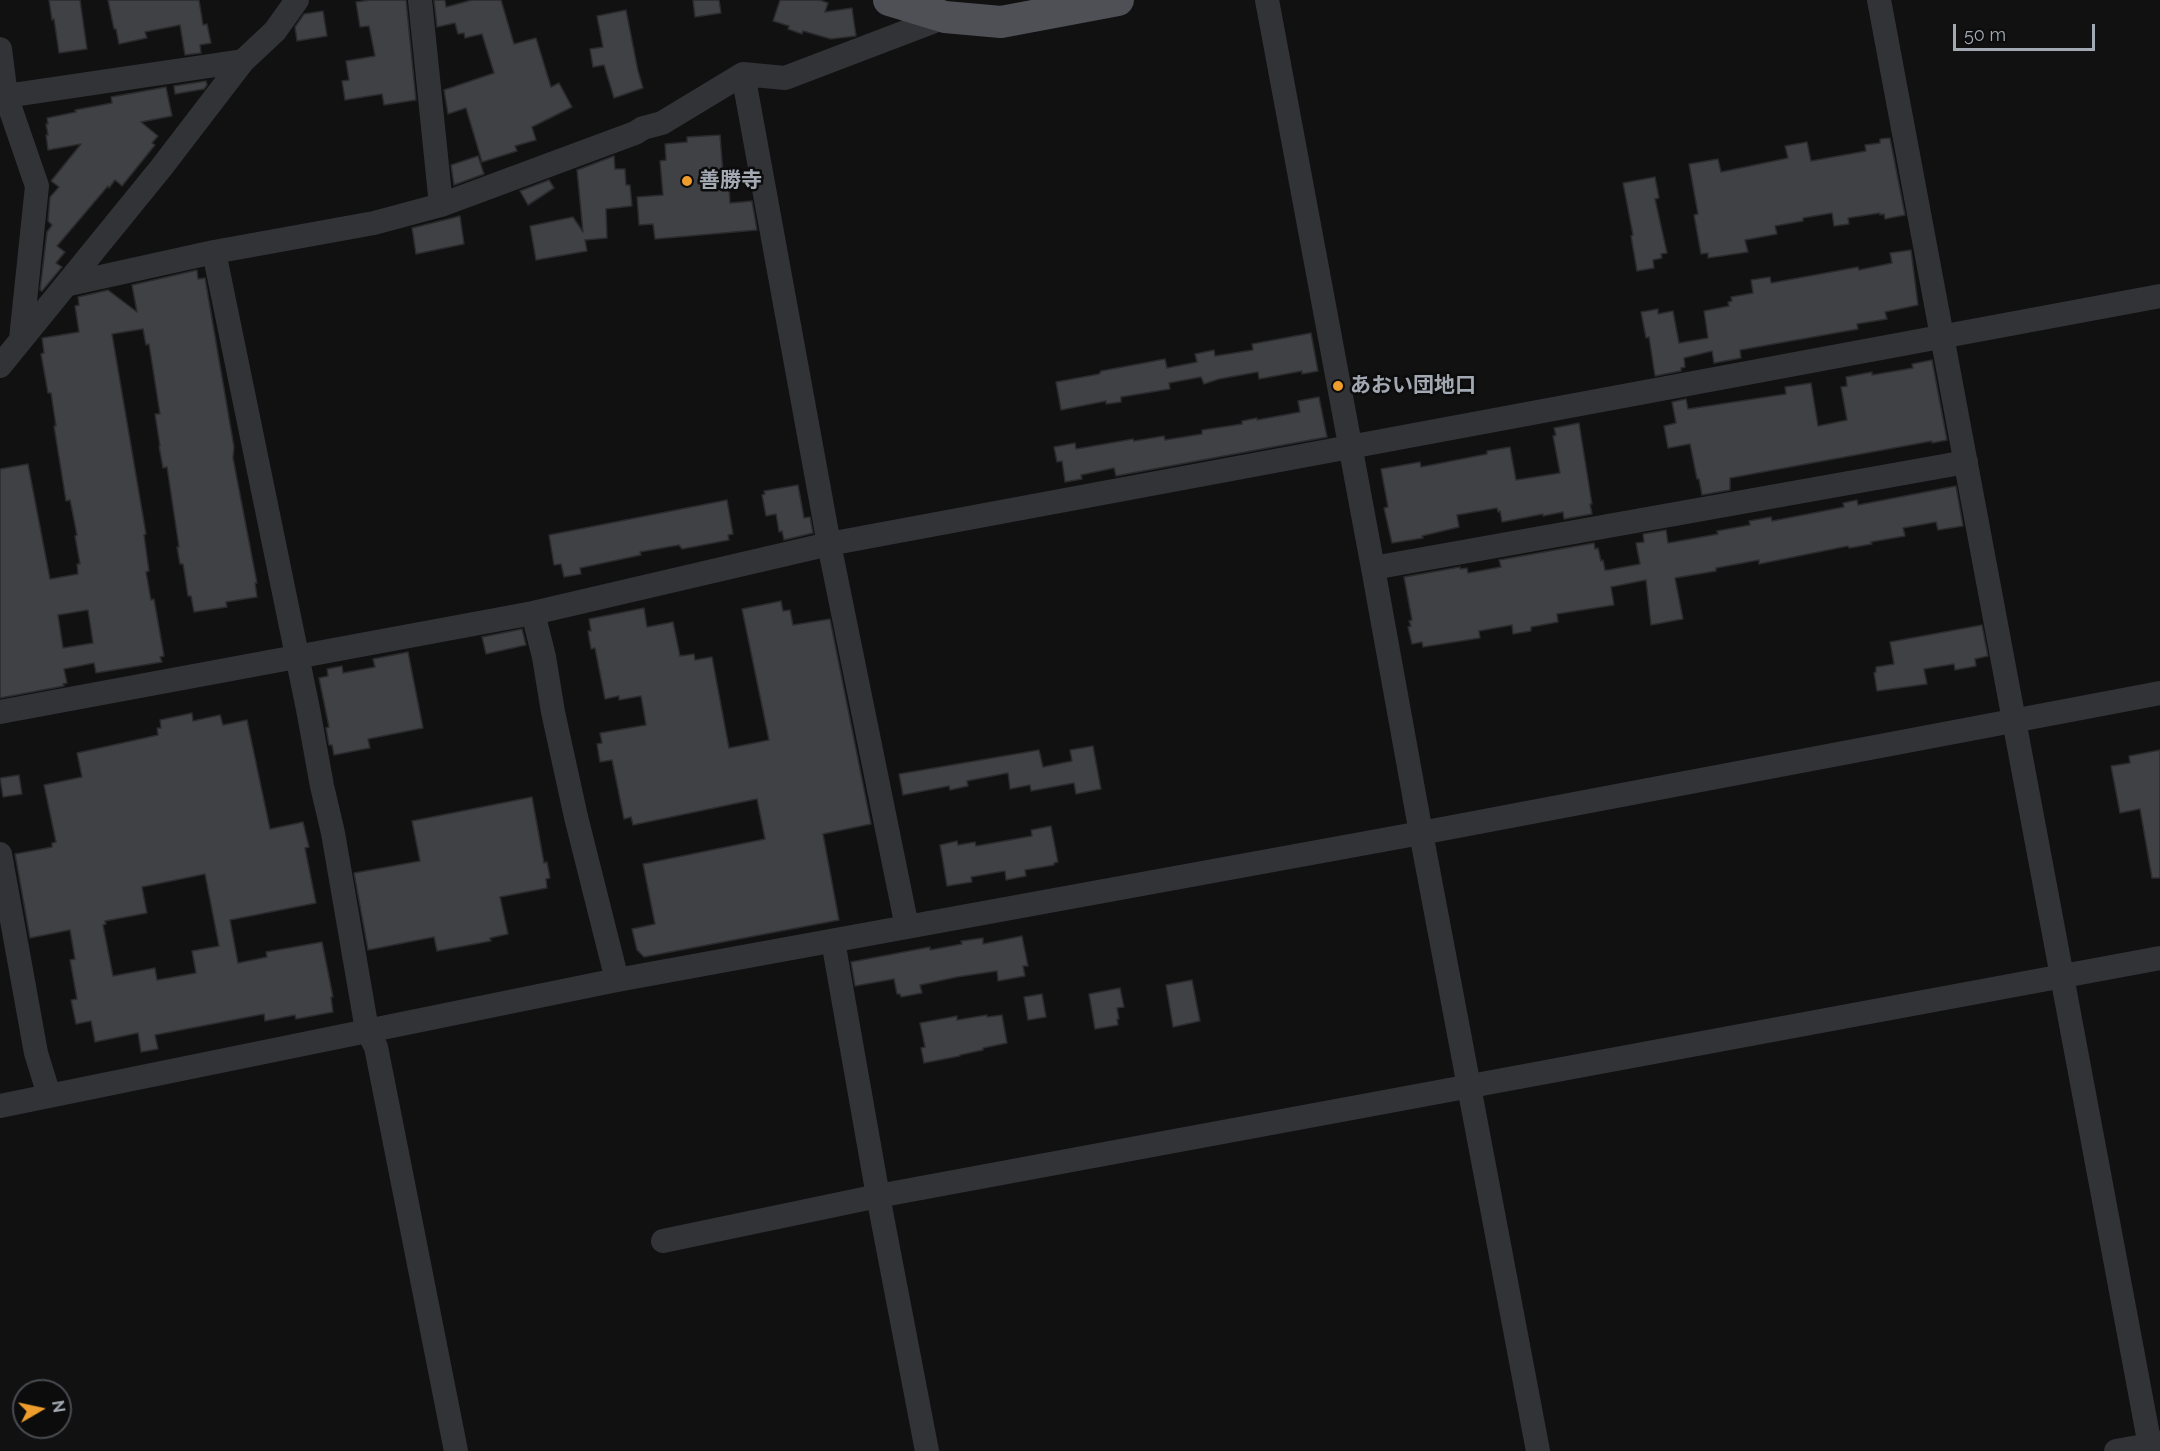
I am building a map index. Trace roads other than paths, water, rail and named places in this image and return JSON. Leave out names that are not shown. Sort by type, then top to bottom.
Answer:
[{"type":"main road","points":[[889,0],[945,17],[1001,22],[1118,0]]},
{"type":"street","points":[[0,366],[69,284],[243,61],[274,31],[297,0]]},
{"type":"street","points":[[420,0],[441,205]]},
{"type":"street","points":[[1267,0],[1538,1451]]},
{"type":"street","points":[[1879,0],[2062,976],[2154,1446],[2116,1451]]},
{"type":"street","points":[[69,284],[214,252],[374,223],[441,205],[643,128],[662,123],[743,74],[785,78],[945,17]]},
{"type":"street","points":[[0,49],[3,97],[37,186],[21,339]]},
{"type":"street","points":[[3,97],[243,61]]},
{"type":"street","points":[[743,74],[829,544],[907,927]]},
{"type":"street","points":[[214,252],[333,833],[367,1030],[376,1047],[456,1451]]},
{"type":"street","points":[[0,712],[533,614],[829,544],[2160,296]]},
{"type":"street","points":[[1373,568],[1966,462]]},
{"type":"street","points":[[533,614],[544,657],[552,712],[576,817],[617,980]]},
{"type":"street","points":[[0,1106],[617,980],[1421,833],[2160,693]]},
{"type":"street","points":[[0,854],[36,1053],[49,1095]]},
{"type":"street","points":[[833,941],[878,1196],[927,1451]]},
{"type":"street","points":[[663,1240],[878,1196],[2160,958]]},
{"type":"place","name":"善勝寺","points":[[687,181]]},
{"type":"place","name":"あおい団地口","points":[[1338,386]]}]
